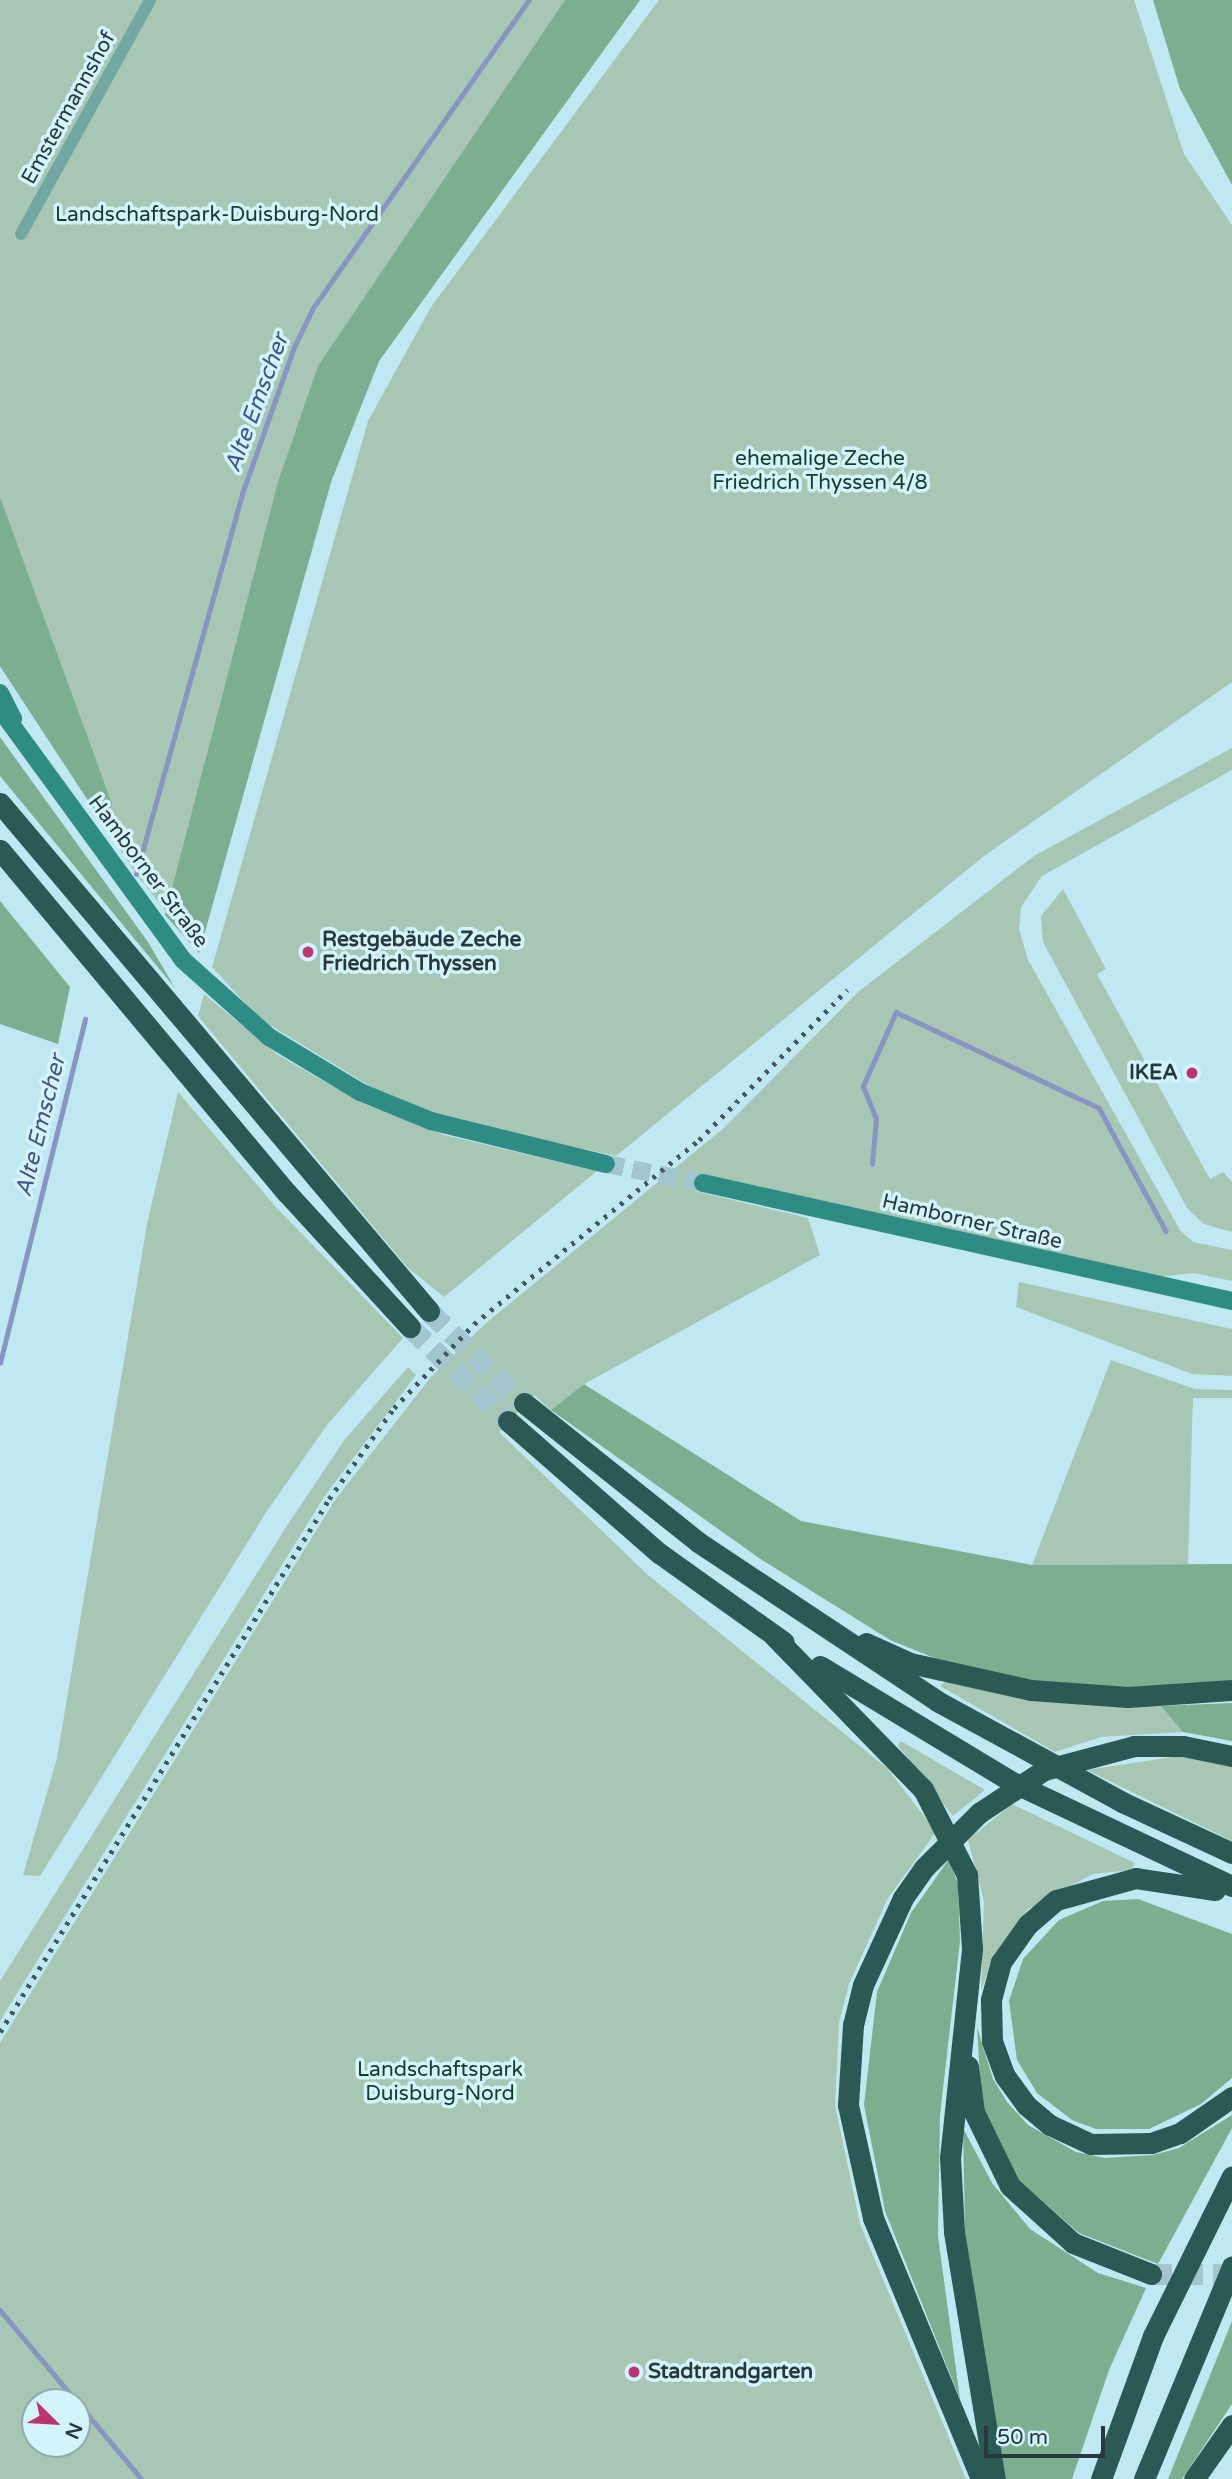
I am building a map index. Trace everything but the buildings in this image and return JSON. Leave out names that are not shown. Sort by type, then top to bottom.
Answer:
[{"type":"highway","points":[[0,803],[429,1311]]},
{"type":"highway","points":[[0,850],[287,1193],[410,1327]]},
{"type":"highway","points":[[524,1403],[794,1610],[1012,1745],[1232,1853]]},
{"type":"highway","points":[[508,1421],[659,1553],[774,1635],[1014,1783],[1232,1886]]},
{"type":"highway","points":[[794,1610],[909,1663],[990,1684],[1081,1696],[1232,1690]]},
{"type":"highway","points":[[774,1635],[923,1789],[958,1847],[972,1912],[964,2033],[950,2157],[954,2232],[995,2479]]},
{"type":"highway","points":[[981,2479],[873,2218],[848,2105],[853,2025],[863,1985],[903,1898],[924,1868],[979,1813],[1044,1770],[1134,1746],[1183,1746],[1232,1756]]},
{"type":"highway","points":[[1232,1895],[1136,1878],[1056,1900],[1028,1924],[1001,1962],[991,2000],[992,2040],[1004,2076],[1026,2105],[1066,2135],[1122,2147],[1151,2143],[1180,2133],[1232,2096]]},
{"type":"highway","points":[[964,2033],[974,2112],[1010,2186],[1073,2243],[1151,2274]]},
{"type":"highway","points":[[1101,2479],[1153,2336],[1232,2176]]},
{"type":"highway","points":[[1144,2479],[1181,2377],[1232,2267]]},
{"type":"highway","points":[[1194,2479],[1232,2425]]},
{"type":"street","name":"Emstermannshof","points":[[21,234],[150,0]]},
{"type":"street","name":"Hamborner Straße","points":[[0,692],[18,728]]},
{"type":"street","name":"Hamborner Straße","points":[[0,709],[18,728],[183,960],[269,1037],[360,1091],[430,1121],[606,1164]]},
{"type":"street","name":"Hamborner Straße","points":[[703,1183],[1232,1301]]},
{"type":"green space","name":"Landschaftspark-Duisburg-Nord","points":[[0,0],[640,0],[379,361],[331,482],[199,953],[136,874],[0,666]]},
{"type":"green space","points":[[565,0],[640,0],[379,361],[331,482],[199,953],[165,915],[278,482],[318,366]]},
{"type":"green space","name":"ehemalige Zeche Friedrich Thyssen 4/8","points":[[659,0],[1134,0],[1184,154],[1232,225],[1232,682],[984,856],[616,1156],[444,1118],[381,1093],[260,1019],[212,967],[368,421],[431,307]]},
{"type":"green space","points":[[1153,0],[1232,0],[1232,185],[1180,89]]},
{"type":"green space","points":[[0,497],[112,804],[104,825],[0,666]]},
{"type":"green space","points":[[0,737],[148,942],[175,988],[0,776]]},
{"type":"green space","name":"Landschaftspark Duisburg-Nord","points":[[1232,748],[1232,770],[1042,876],[1021,907],[1019,929],[1028,960],[1180,1230],[1193,1242],[1232,1250],[1232,1281],[1194,1273],[1159,1277],[711,1176],[695,1191],[808,1218],[820,1255],[584,1384],[551,1410],[534,1395],[499,1432],[648,1575],[887,1768],[936,1832],[888,1898],[849,1984],[839,2023],[835,2105],[860,2224],[966,2479],[0,2479],[0,2043],[335,1500],[430,1378],[485,1324],[725,1127],[858,992],[1034,856]]},
{"type":"green space","points":[[1063,889],[1106,969],[1097,974],[1210,1179],[1223,1172],[1232,1182],[1232,1232],[1204,1224],[1187,1208],[1043,942],[1041,916]]},
{"type":"green space","points":[[0,901],[70,987],[58,1044],[0,1024]]},
{"type":"green space","points":[[204,994],[278,1055],[362,1103],[444,1135],[597,1171],[444,1297],[407,1267],[198,1016]]},
{"type":"green space","points":[[178,1092],[275,1206],[403,1338],[327,1425],[267,1511],[40,1876],[23,1875],[57,1758],[147,1224]]},
{"type":"green space","points":[[1019,1282],[1232,1329],[1232,1376],[1192,1374],[1016,1307]]},
{"type":"green space","points":[[1111,1360],[1195,1389],[1232,1390],[1232,1398],[1193,1398],[1188,1564],[1032,1565]]},
{"type":"green space","points":[[408,1367],[416,1375],[324,1497],[0,2021],[0,1981],[288,1524],[345,1439]]},
{"type":"green space","points":[[584,1384],[801,1521],[1032,1565],[1232,1564],[1232,1681],[1084,1690],[949,1664],[890,1640],[759,1558],[551,1410]]},
{"type":"green space","points":[[946,1681],[1042,1702],[1161,1706],[1183,1732],[1101,1737],[1055,1752],[940,1686]]},
{"type":"green space","points":[[1232,1703],[1232,1741],[1183,1732],[1161,1706]]},
{"type":"green space","points":[[901,1741],[985,1790],[953,1816],[898,1746]]},
{"type":"green space","points":[[1179,1756],[1232,1766],[1232,1841],[1087,1770]]},
{"type":"green space","points":[[1012,1804],[1135,1863],[1131,1870],[1093,1874],[1028,1909],[995,1953],[981,1991],[984,1901],[968,1840]]},
{"type":"green space","points":[[949,1859],[958,1884],[960,1941],[940,2115],[938,2236],[960,2399],[885,2211],[864,2105],[877,1992],[911,1913]]},
{"type":"green space","points":[[1138,1899],[1232,1934],[1232,2078],[1201,2104],[1149,2129],[1096,2129],[1072,2120],[1037,2093],[1017,2060],[1009,2001],[1023,1959],[1059,1920],[1103,1901]]},
{"type":"green space","points":[[977,2027],[993,2079],[1007,2102],[1028,2125],[1076,2152],[1105,2158],[1153,2155],[1179,2148],[1232,2115],[1232,2128],[1158,2264],[1079,2233],[1017,2179],[982,2111]]},
{"type":"green space","points":[[963,2128],[992,2183],[1030,2229],[1098,2273],[1146,2288],[1109,2370],[1072,2479],[1004,2479],[965,2233]]},
{"type":"green space","points":[[1232,2321],[1232,2404],[1182,2479],[1168,2479]]},
{"type":"waterway","name":"Alte Emscher","points":[[136,874],[242,494],[294,347],[313,308],[529,0]]},
{"type":"waterway","points":[[872,1164],[876,1119],[863,1086],[896,1012],[1099,1108],[1166,1231]]},
{"type":"waterway","name":"Alte Emscher","points":[[0,1363],[85,1019]]},
{"type":"waterway","name":"Alte Emscher","points":[[0,2310],[142,2479]]},
{"type":"tunnel","points":[[606,1164],[703,1183]]},
{"type":"tunnel","points":[[429,1311],[524,1403]]},
{"type":"tunnel","points":[[410,1327],[508,1421]]},
{"type":"tunnel","points":[[1151,2274],[1232,2274]]},
{"type":"railway","points":[[0,2032],[329,1499],[394,1408],[474,1324],[699,1140],[847,990]]},
{"type":"place","name":"Restgebäude Zeche Friedrich Thyssen","points":[[308,952]]},
{"type":"place","name":"IKEA","points":[[1192,1073]]},
{"type":"place","name":"Stadtrandgarten","points":[[634,2372]]}]
